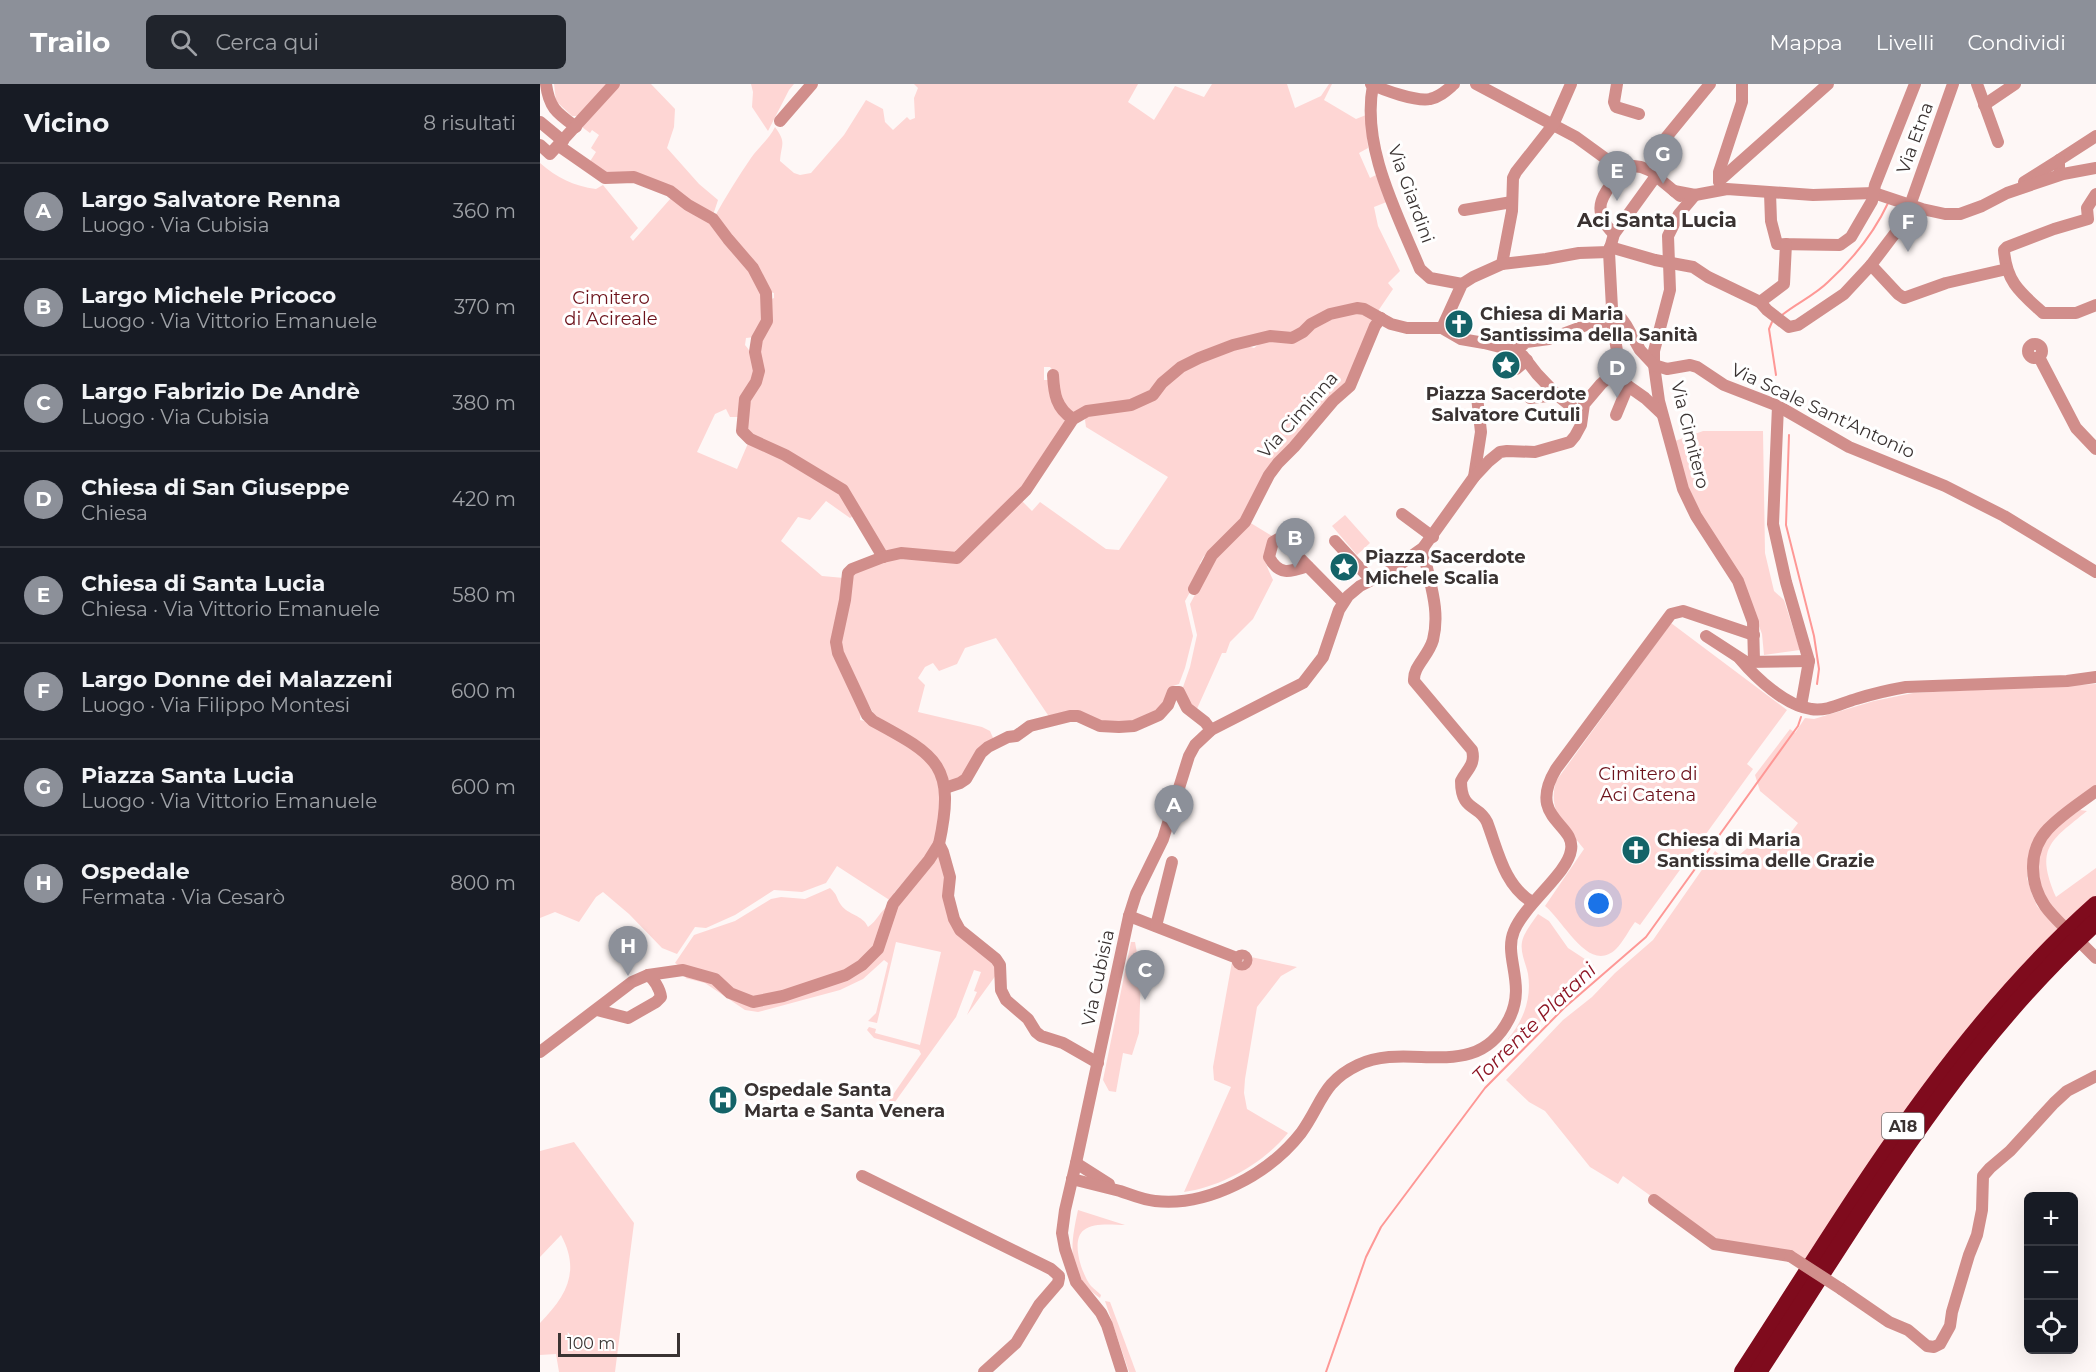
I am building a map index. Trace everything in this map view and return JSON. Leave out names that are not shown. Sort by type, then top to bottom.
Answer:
[{"type":"highway","name":"A18","points":[[1743,1372],[1936,1080],[2020,980],[2096,905]]},
{"type":"highway","name":"A18","points":[[1758,1372],[1913,1135],[1947,1088],[2016,1003],[2096,922]]},
{"type":"street","points":[[546,84],[544,100],[576,127]]},
{"type":"street","points":[[540,145],[549,154],[561,144],[614,84]]},
{"type":"street","points":[[780,121],[812,84]]},
{"type":"street","points":[[1372,85],[1428,100],[1454,84]]},
{"type":"street","points":[[1476,84],[1576,137],[1609,161],[1629,165],[1653,174],[1682,198],[1683,208]]},
{"type":"street","points":[[1502,264],[1512,202],[1513,178],[1553,125],[1571,84]]},
{"type":"street","points":[[1617,84],[1614,102],[1616,107],[1639,114]]},
{"type":"street","points":[[945,788],[966,779],[976,761],[988,747],[1008,736],[1016,736],[1030,726],[1078,716],[1100,726],[1134,726],[1159,715],[1168,705],[1173,692],[1179,692],[1187,708],[1205,722],[1211,730],[1303,683],[1323,657],[1343,602],[1352,592],[1392,570],[1423,548],[1474,477],[1500,452],[1535,452],[1570,442],[1581,425],[1584,404],[1617,370],[1618,363],[1613,318],[1611,244],[1599,211],[1600,203],[1629,165],[1655,151],[1710,84]]},
{"type":"street","points":[[1718,185],[1719,172],[1742,102],[1742,84]]},
{"type":"street","points":[[1674,191],[1695,195],[1718,185],[1827,84]]},
{"type":"street","points":[[1770,193],[1771,221],[1777,244],[1840,245],[1851,237],[1872,201],[1875,185],[1915,84]]},
{"type":"street","name":"Via Etna","points":[[1760,303],[1789,327],[1798,325],[1835,302],[1871,264],[1896,232],[1910,205],[1953,84]]},
{"type":"street","points":[[1977,84],[1998,142]]},
{"type":"street","points":[[1984,105],[2016,84]]},
{"type":"street","name":"Via Giardini","points":[[1372,85],[1369,103],[1377,160],[1420,269],[1431,278],[1462,284]]},
{"type":"street","points":[[540,122],[561,144],[605,178],[634,177],[670,191],[688,205],[713,219],[753,268],[766,293],[767,321],[757,339],[755,352],[759,371],[756,382],[745,399],[742,431],[744,435],[785,455],[843,490],[882,557]]},
{"type":"street","points":[[1718,185],[1770,193],[1813,195],[1874,193],[1945,214],[1960,214],[2007,193],[2096,136]]},
{"type":"street","points":[[1611,244],[1653,174],[1655,151]]},
{"type":"street","points":[[2059,160],[2059,170],[2063,174]]},
{"type":"street","points":[[2007,193],[2063,174],[2096,168]]},
{"type":"street","points":[[2096,194],[2088,208],[2088,219],[2054,229],[2004,250],[2013,284],[2043,313],[2076,313],[2096,305]]},
{"type":"street","name":"Via Cimitero","points":[[1695,195],[1683,208],[1668,236],[1670,290],[1654,351],[1654,365],[1663,414],[1688,501],[1738,581],[1753,622],[1754,661]]},
{"type":"street","points":[[1464,210],[1512,202]]},
{"type":"street","points":[[1442,328],[1462,284],[1502,264],[1546,260],[1611,244],[1669,263],[1693,267],[1760,303],[1784,284],[1786,244]]},
{"type":"street","points":[[1871,264],[1904,298],[1946,283],[2007,268]]},
{"type":"street","points":[[540,1052],[633,982],[648,975],[682,970],[715,979],[730,993],[753,1002],[783,996],[846,975],[862,965],[878,950],[893,904],[939,844],[945,815],[945,788],[943,777],[936,765],[920,748],[873,721],[867,715],[838,653],[836,642],[848,573],[852,569],[882,557],[901,553],[957,558],[1026,490],[1073,420],[1087,411],[1131,405],[1153,395],[1162,383],[1181,367],[1199,358],[1233,345],[1270,336],[1292,338],[1330,314],[1356,308],[1364,309],[1407,328],[1442,328],[1461,339],[1516,351],[1557,394],[1582,415]]},
{"type":"street","name":"Via Ciminna","points":[[1194,589],[1212,555],[1245,522],[1269,475],[1278,463],[1333,400],[1350,386],[1380,318]]},
{"type":"street","points":[[1516,351],[1526,342],[1549,339],[1592,322],[1621,318],[1640,350],[1654,365]]},
{"type":"street","points":[[2039,357],[2076,428],[2096,449]]},
{"type":"street","points":[[1509,367],[1516,369],[1527,360]]},
{"type":"street","name":"Via Scale Sant'Antonio","points":[[1654,365],[1667,369],[1690,365],[1697,368],[1724,385],[1778,406],[1849,447],[1945,486],[2004,516],[2096,572]]},
{"type":"street","points":[[1617,370],[1628,386],[1663,414]]},
{"type":"street","points":[[1053,375],[1054,396],[1073,420]]},
{"type":"street","points":[[1616,415],[1628,386]]},
{"type":"street","points":[[1530,398],[1557,394]]},
{"type":"street","points":[[1474,477],[1481,432],[1477,397]]},
{"type":"street","points":[[1778,406],[1773,524],[1786,582],[1809,661],[1801,706]]},
{"type":"street","points":[[1402,514],[1432,537]]},
{"type":"street","points":[[1335,541],[1371,580]]},
{"type":"street","points":[[1423,548],[1437,615],[1433,640],[1427,656],[1414,674],[1414,681],[1472,750],[1474,758],[1472,765],[1461,782],[1462,796],[1465,803],[1483,816],[1507,874],[1523,897],[1532,902]]},
{"type":"street","points":[[1308,566],[1343,602]]},
{"type":"street","points":[[1072,1179],[1154,1201],[1184,1202],[1196,1199],[1249,1179],[1267,1167],[1301,1132],[1328,1086],[1348,1070],[1383,1057],[1459,1058],[1484,1047],[1506,1026],[1514,1008],[1517,986],[1511,944],[1513,933],[1532,902],[1566,862],[1572,848],[1571,841],[1550,814],[1547,805],[1550,780],[1671,614],[1683,611],[1754,635]]},
{"type":"street","points":[[1706,636],[1746,662],[1809,661]]},
{"type":"street","points":[[1740,659],[1755,677],[1778,694],[1812,710],[1906,687],[2067,681],[2096,677]]},
{"type":"street","name":"Via Cubisia","points":[[1063,1276],[1065,1249],[1062,1233],[1066,1198],[1076,1163],[1129,916],[1136,894],[1163,839],[1189,756],[1195,745],[1211,730]]},
{"type":"street","points":[[2063,927],[2046,908],[2037,893],[2033,878],[2035,854],[2047,830],[2096,791]]},
{"type":"street","points":[[939,844],[950,877],[948,896],[954,919],[960,930],[978,943],[1000,965],[1001,990],[1006,1000],[1028,1019],[1041,1036],[1064,1043],[1098,1063]]},
{"type":"street","points":[[1156,926],[1172,862]]},
{"type":"street","points":[[1129,916],[1237,958]]},
{"type":"street","points":[[2084,946],[2096,958]]},
{"type":"street","points":[[597,1010],[628,1018],[656,1002],[661,997],[660,993],[648,975]]},
{"type":"street","points":[[1654,1200],[1714,1244],[1790,1256],[1889,1322],[1908,1330],[1927,1346],[1934,1347],[1940,1344],[1950,1326],[1952,1312],[1977,1235],[1982,1210],[1983,1176],[2067,1091],[2096,1076]]},
{"type":"street","points":[[1076,1163],[1123,1192]]},
{"type":"street","points":[[862,1176],[1063,1276],[1101,1313],[1122,1372]]},
{"type":"street","points":[[984,1372],[1016,1343],[1039,1305],[1063,1276]]},
{"type":"green space","points":[[554,84],[609,84],[578,116],[572,116],[556,101]]},
{"type":"green space","points":[[619,84],[651,84],[675,109],[674,127],[667,148],[699,184],[718,200],[713,215],[671,187],[608,174],[589,163],[596,152],[591,148],[599,135],[592,130],[590,133],[582,127]]},
{"type":"green space","points":[[751,84],[794,84],[768,131],[752,107]]},
{"type":"green space","points":[[914,84],[1138,84],[1128,102],[1154,120],[1175,86],[1204,97],[1212,84],[1287,84],[1295,108],[1321,96],[1329,84],[1332,84],[1324,100],[1356,119],[1366,115],[1368,148],[1359,153],[1370,178],[1378,174],[1389,201],[1374,207],[1378,226],[1400,271],[1388,283],[1393,289],[1376,314],[1366,306],[1300,331],[1233,342],[1158,384],[1133,402],[1073,414],[1069,412],[1058,393],[1055,373],[1050,367],[1044,367],[1044,380],[1050,380],[1052,398],[1067,425],[1018,493],[1013,494],[956,556],[883,552],[856,504],[746,433],[757,352],[769,300],[774,298],[774,293],[767,291],[715,216],[746,165],[775,127],[782,140],[780,161],[794,173],[800,175],[811,173],[844,135],[866,100],[883,109],[885,122],[893,130],[907,117],[910,120],[915,118],[914,98],[918,88]]},
{"type":"green space","name":"Cimitero di Acireale","points":[[540,163],[559,177],[580,186],[596,189],[603,185],[638,228],[630,237],[633,241],[671,198],[711,221],[751,269],[763,293],[763,324],[755,337],[746,338],[745,345],[751,353],[754,371],[741,417],[730,417],[726,409],[715,414],[697,452],[737,469],[749,441],[842,494],[855,515],[850,518],[826,501],[810,520],[798,517],[781,541],[822,576],[844,578],[836,628],[861,710],[860,720],[870,722],[901,739],[934,766],[943,792],[935,845],[894,893],[895,896],[891,901],[837,866],[826,883],[802,892],[774,890],[735,915],[706,928],[695,927],[677,954],[662,948],[629,914],[603,892],[596,897],[579,922],[555,912],[540,918]]},
{"type":"green space","points":[[1349,312],[1374,317],[1351,380],[1334,396],[1246,516],[1211,553],[1204,556],[1200,563],[1202,571],[1185,601],[1193,636],[1185,668],[1179,684],[1173,686],[1165,705],[1134,723],[1050,718],[996,638],[965,648],[957,664],[939,671],[933,663],[925,667],[918,678],[925,685],[918,712],[982,727],[990,731],[994,740],[966,774],[948,784],[943,772],[877,720],[841,653],[843,617],[851,573],[888,559],[959,560],[1022,501],[1032,511],[1040,502],[1106,549],[1119,550],[1168,477],[1086,427],[1085,420],[1088,414],[1136,408],[1182,370],[1244,345],[1254,348],[1263,341],[1312,327]]},
{"type":"green space","points":[[1703,431],[1763,431],[1765,553],[1774,591],[1784,600],[1800,650],[1764,655],[1762,634],[1739,573],[1691,499],[1675,441]]},
{"type":"green space","points":[[1345,515],[1370,543],[1357,555],[1332,526]]},
{"type":"green space","points":[[1249,522],[1272,536],[1266,548],[1265,558],[1273,580],[1253,619],[1230,642],[1226,653],[1222,653],[1196,711],[1182,690],[1197,635],[1190,604],[1216,555]]},
{"type":"green space","name":"Cimitero di Aci Catena","points":[[1671,623],[1787,710],[1747,764],[1753,769],[1640,925],[1635,922],[1616,949],[1606,955],[1596,955],[1578,943],[1545,906],[1584,849],[1556,811],[1554,792],[1556,781]]},
{"type":"green space","points":[[2096,684],[2096,785],[2056,814],[2028,861],[2027,878],[2037,906],[2059,930],[1806,1261],[1715,1242],[1623,1176],[1618,1184],[1590,1167],[1545,1111],[1529,1102],[1506,1080],[1563,1020],[1592,997],[1615,973],[1653,940],[1715,851],[1730,863],[1759,838],[1780,847],[1798,823],[1760,791],[1755,775],[1790,729],[1795,733],[1805,718],[1814,719],[1874,701],[1913,693]]},
{"type":"green space","points":[[2080,810],[2087,811],[2055,838],[2047,856],[2047,867],[2056,897],[2096,868],[2096,896],[2066,923],[2051,908],[2041,889],[2039,860],[2050,834]]},
{"type":"green space","points":[[936,854],[942,855],[946,896],[975,944],[999,971],[967,1015],[977,992],[974,991],[981,972],[974,970],[956,1017],[892,1106],[888,1102],[921,1054],[919,1050],[874,1038],[867,1030],[869,1027],[876,1029],[875,1033],[920,1045],[941,952],[896,942],[877,1023],[868,1021],[876,1013],[888,963],[884,960],[863,979],[840,990],[758,1012],[745,1010],[705,983],[685,978],[690,975],[706,979],[752,1005],[861,968],[892,911]]},
{"type":"green space","points":[[830,888],[839,903],[863,920],[868,927],[889,905],[875,949],[844,972],[754,999],[675,963],[694,935],[735,921],[771,899],[781,897],[805,899]]},
{"type":"green space","points":[[1538,914],[1549,921],[1568,948],[1594,965],[1517,1046],[1508,1039],[1522,1017],[1529,992],[1522,942],[1526,931]]},
{"type":"green space","points":[[1131,942],[1135,942],[1141,975],[1139,1033],[1132,1055],[1123,1053],[1116,1092],[1109,1091],[1103,1080]]},
{"type":"green space","points":[[1251,957],[1297,967],[1281,976],[1257,1007],[1244,1093],[1247,1109],[1288,1133],[1267,1154],[1241,1172],[1212,1185],[1184,1192],[1231,1087],[1214,1080],[1213,1067],[1232,962],[1238,967],[1246,968],[1251,963]]},
{"type":"green space","points":[[574,1142],[634,1223],[615,1372],[559,1372],[556,1354],[540,1355],[540,1323],[557,1303],[568,1283],[570,1261],[561,1235],[540,1257],[540,1151]]},
{"type":"green space","points":[[1078,1210],[1125,1225],[1104,1224],[1088,1227],[1080,1235],[1078,1249],[1081,1266],[1091,1286],[1101,1295],[1100,1298],[1081,1279],[1073,1259],[1073,1236]]},
{"type":"green space","points":[[1105,1301],[1110,1302],[1136,1372],[1129,1372]]},
{"type":"waterway","name":"Torrente Platani","points":[[1782,315],[1823,287],[1846,265],[1862,246],[1888,203]]},
{"type":"waterway","name":"Torrente Platani","points":[[1772,322],[1769,329],[1776,375]]},
{"type":"waterway","name":"Torrente Platani","points":[[1789,435],[1786,525],[1814,636],[1819,669],[1817,684]]},
{"type":"waterway","name":"Torrente Platani","points":[[1326,1372],[1366,1257],[1381,1227],[1485,1088],[1564,1008],[1646,937],[1798,726],[1801,717]]},
{"type":"place","name":"Piazza Santa Lucia","points":[[1663,184]]},
{"type":"place","name":"Chiesa di Santa Lucia","points":[[1617,201]]},
{"type":"place","name":"Largo Donne dei Malazzeni","points":[[1908,252]]},
{"type":"place","name":"Chiesa di Maria Santissima della Sanità","points":[[1459,324]]},
{"type":"place","name":"Piazza Sacerdote Salvatore Cutuli","points":[[1506,365]]},
{"type":"place","name":"Chiesa di San Giuseppe","points":[[1617,398]]},
{"type":"place","name":"Piazza Sacerdote Michele Scalia","points":[[1344,567]]},
{"type":"place","name":"Largo Michele Pricoco","points":[[1295,568]]},
{"type":"place","name":"Largo Salvatore Renna","points":[[1174,835]]},
{"type":"place","name":"Chiesa di Maria Santissima delle Grazie","points":[[1636,850]]},
{"type":"place","name":"Ospedale","points":[[628,976]]},
{"type":"place","name":"Largo Fabrizio De Andrè","points":[[1145,1000]]},
{"type":"place","name":"Ospedale Santa Marta e Santa Venera","points":[[723,1100]]},
{"type":"district","name":"Aci Santa Lucia","points":[[1657,220]]}]
